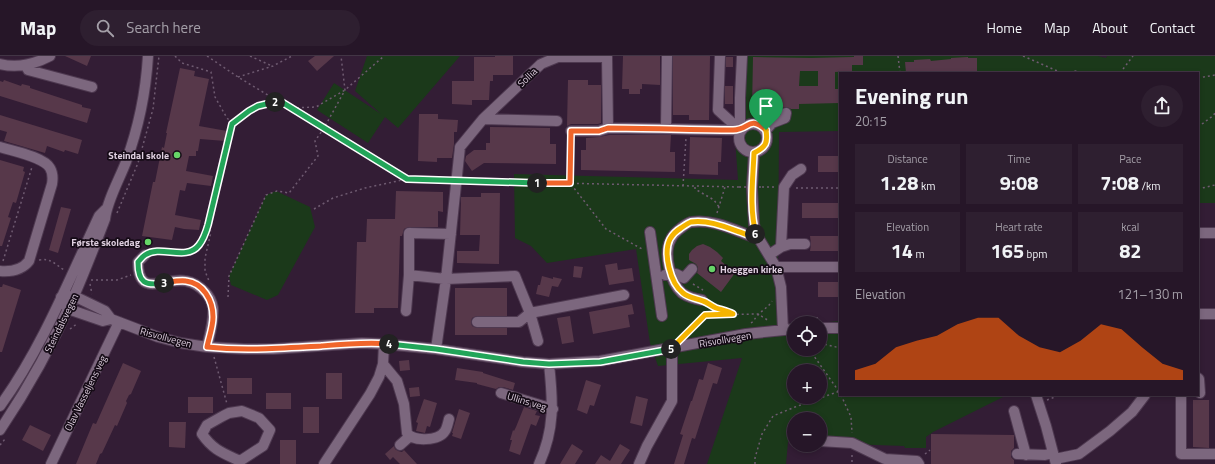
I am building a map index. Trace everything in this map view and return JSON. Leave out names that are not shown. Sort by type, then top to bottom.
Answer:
[{"type":"street","points":[[0,64],[16,66],[26,65],[50,56]]},
{"type":"street","name":"Steindalsvegen","points":[[0,406],[25,368],[61,297],[99,216],[106,209],[118,184],[132,141],[143,96],[147,68],[146,56]]},
{"type":"street","points":[[666,128],[667,56]]},
{"type":"street","points":[[720,56],[718,110],[740,130]]},
{"type":"street","points":[[571,131],[599,131],[608,128],[740,130],[748,124],[758,124],[766,130],[768,140],[763,149],[754,153],[744,149],[738,140],[740,130],[746,68],[742,56]]},
{"type":"street","name":"Sollia","points":[[436,349],[452,234],[460,147],[483,119],[541,64],[558,57],[607,57],[608,128]]},
{"type":"street","points":[[26,65],[28,70],[92,87]]},
{"type":"street","points":[[766,130],[772,123],[785,118],[786,113]]},
{"type":"street","points":[[483,119],[557,121]]},
{"type":"street","points":[[0,147],[34,158],[47,164],[50,167],[53,177],[29,261],[20,269],[10,272],[0,271]]},
{"type":"street","points":[[754,153],[752,188],[754,224],[756,234],[776,267],[781,288],[783,325]]},
{"type":"street","points":[[781,247],[784,188],[792,175],[801,169]]},
{"type":"street","name":"Steindalsvegen","points":[[0,430],[31,381],[68,309],[105,219],[106,209]]},
{"type":"street","points":[[702,300],[692,298],[683,293],[676,286],[670,274],[668,246],[675,232],[690,222],[706,221],[751,236],[756,234]]},
{"type":"street","points":[[650,232],[662,316]]},
{"type":"street","points":[[406,311],[409,275],[409,233],[452,234]]},
{"type":"street","points":[[1199,233],[1215,233]]},
{"type":"street","points":[[769,255],[781,247],[790,244],[805,244]]},
{"type":"street","points":[[653,251],[668,246]]},
{"type":"street","points":[[145,255],[138,262],[138,272],[141,279],[146,283],[155,284],[186,281],[202,289],[208,296],[213,306],[210,347]]},
{"type":"street","points":[[776,267],[839,266]]},
{"type":"street","points":[[656,276],[676,274],[684,278],[692,270]]},
{"type":"street","points":[[409,275],[446,278],[515,276],[530,313],[538,341]]},
{"type":"street","points":[[477,322],[519,322],[530,313],[624,295]]},
{"type":"street","points":[[68,309],[61,297],[74,296]]},
{"type":"street","name":"Risvollvegen","points":[[74,296],[105,311],[115,321]]},
{"type":"street","name":"Risvollvegen","points":[[68,309],[103,321],[115,321],[158,337],[181,343],[210,347],[266,349],[362,343],[384,344],[436,349],[523,362],[549,364],[600,362],[746,334],[783,325],[787,326]]},
{"type":"street","points":[[1199,314],[1215,314]]},
{"type":"street","name":"Olav Vasseljens veg","points":[[51,464],[115,321]]},
{"type":"street","points":[[827,328],[839,328]]},
{"type":"street","points":[[327,462],[379,377],[383,364],[384,344]]},
{"type":"street","points":[[639,464],[672,401],[672,348]]},
{"type":"street","points":[[383,364],[397,381],[404,404],[407,434],[409,437]]},
{"type":"street","name":"Ullins veg","points":[[539,464],[545,451],[550,431],[552,409],[549,364]]},
{"type":"street","points":[[1199,379],[1200,393]]},
{"type":"street","name":"Ullins veg","points":[[501,393],[552,409]]},
{"type":"street","points":[[1036,396],[1046,426],[1054,459]]},
{"type":"street","points":[[1014,411],[1022,454],[1054,459],[1079,454],[1110,431],[1132,412],[1144,396]]},
{"type":"street","points":[[1181,396],[1181,454],[1215,454]]},
{"type":"street","points":[[242,411],[259,418],[270,430],[263,446],[240,462],[208,444],[202,434],[207,425],[229,412],[242,411]]},
{"type":"street","points":[[409,437],[421,439],[438,437],[445,432],[449,419]]},
{"type":"street","points":[[400,445],[409,437]]},
{"type":"street","points":[[827,442],[852,443],[885,459],[917,461],[919,464]]},
{"type":"path","points":[[175,56],[187,66],[211,72],[215,96],[232,124]]},
{"type":"path","points":[[207,56],[238,77],[407,179]]},
{"type":"path","points":[[250,56],[273,66]]},
{"type":"path","points":[[238,77],[273,66],[292,56]]},
{"type":"path","points":[[228,297],[229,276],[266,195],[277,191],[289,193],[318,156],[315,141],[345,90],[341,56]]},
{"type":"path","points":[[290,108],[316,107],[345,90],[384,56]]},
{"type":"path","points":[[898,56],[900,72]]},
{"type":"path","points":[[1023,56],[1060,72]]},
{"type":"path","points":[[1121,72],[1133,56]]},
{"type":"path","points":[[1199,78],[1215,75]]},
{"type":"path","points":[[145,255],[152,252],[164,251],[182,254],[191,252],[198,247],[208,225],[232,124],[242,115],[254,109],[280,101]]},
{"type":"path","points":[[1199,126],[1214,115],[1215,112]]},
{"type":"path","points":[[683,186],[687,130]]},
{"type":"path","points":[[571,131],[570,183],[606,229],[647,252],[653,251]]},
{"type":"path","points":[[0,271],[34,158]]},
{"type":"path","points":[[314,209],[333,198],[365,188],[407,179],[725,187],[839,188]]},
{"type":"path","points":[[1199,189],[1215,185]]},
{"type":"path","points":[[695,186],[695,189],[714,200],[719,207]]},
{"type":"path","points":[[714,223],[725,187]]},
{"type":"path","points":[[208,225],[211,232],[205,258],[205,271],[209,283]]},
{"type":"path","points":[[29,261],[34,262],[45,259],[49,260],[67,272]]},
{"type":"path","points":[[90,280],[117,280],[138,272]]},
{"type":"path","points":[[702,300],[716,308],[733,314]]},
{"type":"path","points":[[746,334],[748,326],[754,321],[758,314],[768,307],[772,301]]},
{"type":"path","points":[[683,337],[705,315],[758,314],[783,325],[787,324]]},
{"type":"path","points":[[827,345],[839,348]]},
{"type":"path","points":[[210,347],[229,412]]},
{"type":"path","points":[[814,356],[839,392]]},
{"type":"path","points":[[755,464],[755,458],[762,434],[773,416],[795,407],[839,393]]},
{"type":"path","points":[[841,396],[851,418],[852,443]]},
{"type":"path","points":[[1047,400],[1057,396]]},
{"type":"green space","points":[[367,56],[460,56],[398,128],[385,117],[368,143],[317,110],[334,83],[381,114],[355,91]]},
{"type":"green space","points":[[739,56],[1098,56],[1106,58],[1107,56],[1215,56],[1215,203],[1199,203],[1199,72],[839,72],[839,131],[779,132],[778,268],[784,325],[787,325],[787,356],[827,356],[827,322],[839,321],[839,396],[1005,396],[933,432],[926,437],[926,448],[827,443],[827,412],[787,412],[786,464],[707,464],[742,358],[658,366],[650,343],[636,249],[547,263],[531,246],[515,238],[514,174],[738,180],[735,138]]},
{"type":"green space","points":[[276,191],[310,207],[315,227],[278,295],[267,300],[231,285],[229,276],[266,195]]},
{"type":"building","points":[[65,56],[91,56],[87,66]]},
{"type":"building","points":[[315,56],[334,56],[317,71],[308,61]]},
{"type":"building","points":[[513,56],[513,75],[493,75],[493,81],[490,81],[489,100],[472,100],[472,105],[452,104],[452,81],[474,81],[474,57]]},
{"type":"building","points":[[623,56],[660,56],[660,85],[642,84],[640,94],[629,94],[629,89],[622,89]]},
{"type":"building","points":[[673,56],[710,56],[709,120],[689,120],[689,115],[673,115]]},
{"type":"building","points":[[863,56],[863,65],[852,65],[852,71],[835,72],[835,89],[839,89],[839,103],[799,104],[799,109],[791,109],[787,107],[752,108],[753,57],[811,58]],"holes":[[[800,71],[818,71],[818,86],[799,86]]]},
{"type":"building","points":[[726,57],[733,57],[733,67],[726,67]]},
{"type":"building","points":[[951,58],[977,58],[977,72],[906,72],[905,62],[930,59],[931,61]]},
{"type":"building","points":[[180,68],[195,71],[194,76],[209,79],[199,126],[227,131],[225,141],[200,139],[196,156],[189,156],[186,171],[213,176],[211,186],[187,183],[185,191],[180,190],[175,215],[201,220],[199,230],[175,227],[172,240],[142,236],[153,182],[155,182],[162,147],[164,148]]},
{"type":"building","points":[[4,80],[21,86],[22,84],[30,86],[30,88],[91,109],[87,123],[0,96],[0,81],[3,82]]},
{"type":"building","points":[[568,80],[588,80],[588,85],[601,85],[601,123],[571,124],[567,126]]},
{"type":"building","points":[[725,86],[733,86],[733,104],[725,104]]},
{"type":"building","points":[[419,114],[438,114],[438,119],[458,120],[457,132],[454,132],[452,158],[437,158],[437,162],[418,161]]},
{"type":"building","points":[[0,115],[82,140],[78,154],[65,150],[64,152],[47,146],[45,153],[4,141],[7,132],[0,130]]},
{"type":"building","points":[[490,127],[550,128],[550,144],[556,144],[556,164],[484,163],[472,171],[465,161],[466,156],[474,150],[486,150],[486,143],[490,143]]},
{"type":"building","points":[[609,135],[671,135],[670,152],[675,152],[675,172],[581,170],[581,150],[586,150],[586,138]]},
{"type":"building","points":[[690,137],[722,138],[721,162],[718,162],[718,175],[689,174]]},
{"type":"building","points":[[818,156],[839,156],[839,172],[818,172]]},
{"type":"building","points":[[0,160],[24,167],[23,171],[25,172],[16,203],[13,202],[8,217],[11,218],[2,246],[0,246]]},
{"type":"building","points":[[396,191],[443,192],[443,212],[438,211],[438,227],[409,227],[404,229],[402,236],[400,236],[398,308],[374,308],[374,313],[355,313],[357,242],[366,242],[367,219],[395,219]]},
{"type":"building","points":[[481,193],[500,193],[499,264],[457,263],[457,251],[479,251],[480,235],[460,235],[461,197],[481,197]]},
{"type":"building","points":[[802,203],[839,203],[839,218],[802,218]]},
{"type":"building","points":[[61,207],[71,209],[58,253],[49,250]]},
{"type":"building","points":[[810,236],[839,236],[839,251],[810,251]]},
{"type":"building","name":"Hoeggen kirke","points":[[703,244],[717,252],[723,258],[721,261],[735,273],[721,292],[697,273],[698,267],[689,260],[689,254],[692,250]]},
{"type":"building","points":[[617,263],[618,270],[632,268],[634,281],[609,285],[605,265]]},
{"type":"building","points":[[574,266],[583,267],[581,278],[573,277]]},
{"type":"building","points":[[542,276],[553,279],[553,277],[562,279],[558,287],[552,286],[549,297],[536,294]]},
{"type":"building","points":[[818,282],[839,282],[839,297],[818,297]]},
{"type":"building","points":[[3,284],[21,290],[2,352],[0,352],[0,287],[2,287]]},
{"type":"building","points":[[455,288],[507,288],[507,316],[477,316],[472,318],[471,322],[472,326],[477,328],[507,328],[507,335],[455,335]]},
{"type":"building","points":[[632,304],[634,314],[628,315],[630,327],[593,334],[589,312]]},
{"type":"building","points":[[570,316],[574,342],[562,344],[557,318]]},
{"type":"building","points":[[409,360],[410,370],[400,371],[399,361]]},
{"type":"building","points":[[123,363],[141,371],[131,394],[126,401],[127,403],[117,426],[115,425],[96,464],[76,464],[93,423],[96,424]]},
{"type":"building","points":[[708,363],[722,368],[717,384],[713,383],[695,439],[692,438],[684,464],[674,464],[683,435],[680,434],[691,401],[699,379],[703,380]]},
{"type":"building","points":[[457,368],[483,372],[515,383],[513,390],[503,387],[496,389],[477,383],[455,380]]},
{"type":"building","points":[[326,373],[342,373],[342,399],[326,399]]},
{"type":"building","points":[[227,378],[252,378],[252,394],[227,394]]},
{"type":"building","points":[[586,380],[601,385],[594,406],[590,405],[587,414],[577,410]]},
{"type":"building","points":[[419,387],[420,396],[410,397],[409,388]]},
{"type":"building","points":[[266,393],[291,393],[291,409],[266,409]]},
{"type":"building","points":[[636,396],[648,399],[642,426],[630,423]]},
{"type":"building","points":[[188,397],[213,397],[213,413],[188,413]]},
{"type":"building","points":[[424,399],[437,403],[430,427],[427,426],[425,433],[416,431],[418,423],[416,422]]},
{"type":"building","points":[[1193,400],[1209,400],[1209,448],[1193,447]]},
{"type":"building","points":[[303,407],[319,407],[319,433],[303,433]]},
{"type":"building","points":[[524,407],[537,411],[535,415],[540,416],[536,426],[531,424],[520,455],[509,451],[513,430],[514,431]]},
{"type":"building","points":[[459,409],[470,413],[461,439],[452,436]]},
{"type":"building","points":[[169,422],[186,422],[185,448],[169,447]]},
{"type":"building","points":[[30,425],[51,435],[43,451],[22,440]]},
{"type":"building","points":[[931,434],[1014,435],[1014,448],[1011,451],[1011,457],[1014,460],[1014,464],[931,464]]},
{"type":"building","points":[[280,440],[296,440],[296,464],[280,464]]},
{"type":"building","points":[[572,444],[583,451],[575,464],[560,464]]},
{"type":"building","points":[[620,444],[630,450],[621,464],[595,464],[601,455],[610,461]]},
{"type":"building","points":[[394,446],[398,451],[402,452],[404,450],[417,464],[400,464],[393,457],[390,460],[385,454]]},
{"type":"place","name":"Steindal skole","points":[[177,155]]},
{"type":"place","name":"Første skoledag","points":[[148,242]]},
{"type":"place","name":"Hoeggen kirke","points":[[712,269]]},
{"type":"route","points":[[280,101],[407,179],[570,183],[571,131],[599,131],[608,128],[740,130],[748,124],[758,124],[766,130],[768,140],[763,149],[754,153],[752,188],[753,214],[756,234],[751,236],[706,221],[690,222],[675,232],[670,240],[668,246],[668,261],[670,274],[676,286],[683,293],[692,298],[702,300],[716,308],[733,314],[705,315],[672,348],[600,362],[549,364],[523,362],[404,345],[384,344],[362,343],[273,349],[207,347],[213,318],[213,306],[208,296],[202,289],[186,281],[155,284],[146,283],[141,279],[138,272],[138,262],[145,255],[152,252],[164,251],[182,254],[191,252],[198,247],[208,225],[232,124],[242,115],[258,106],[280,101]]}]
